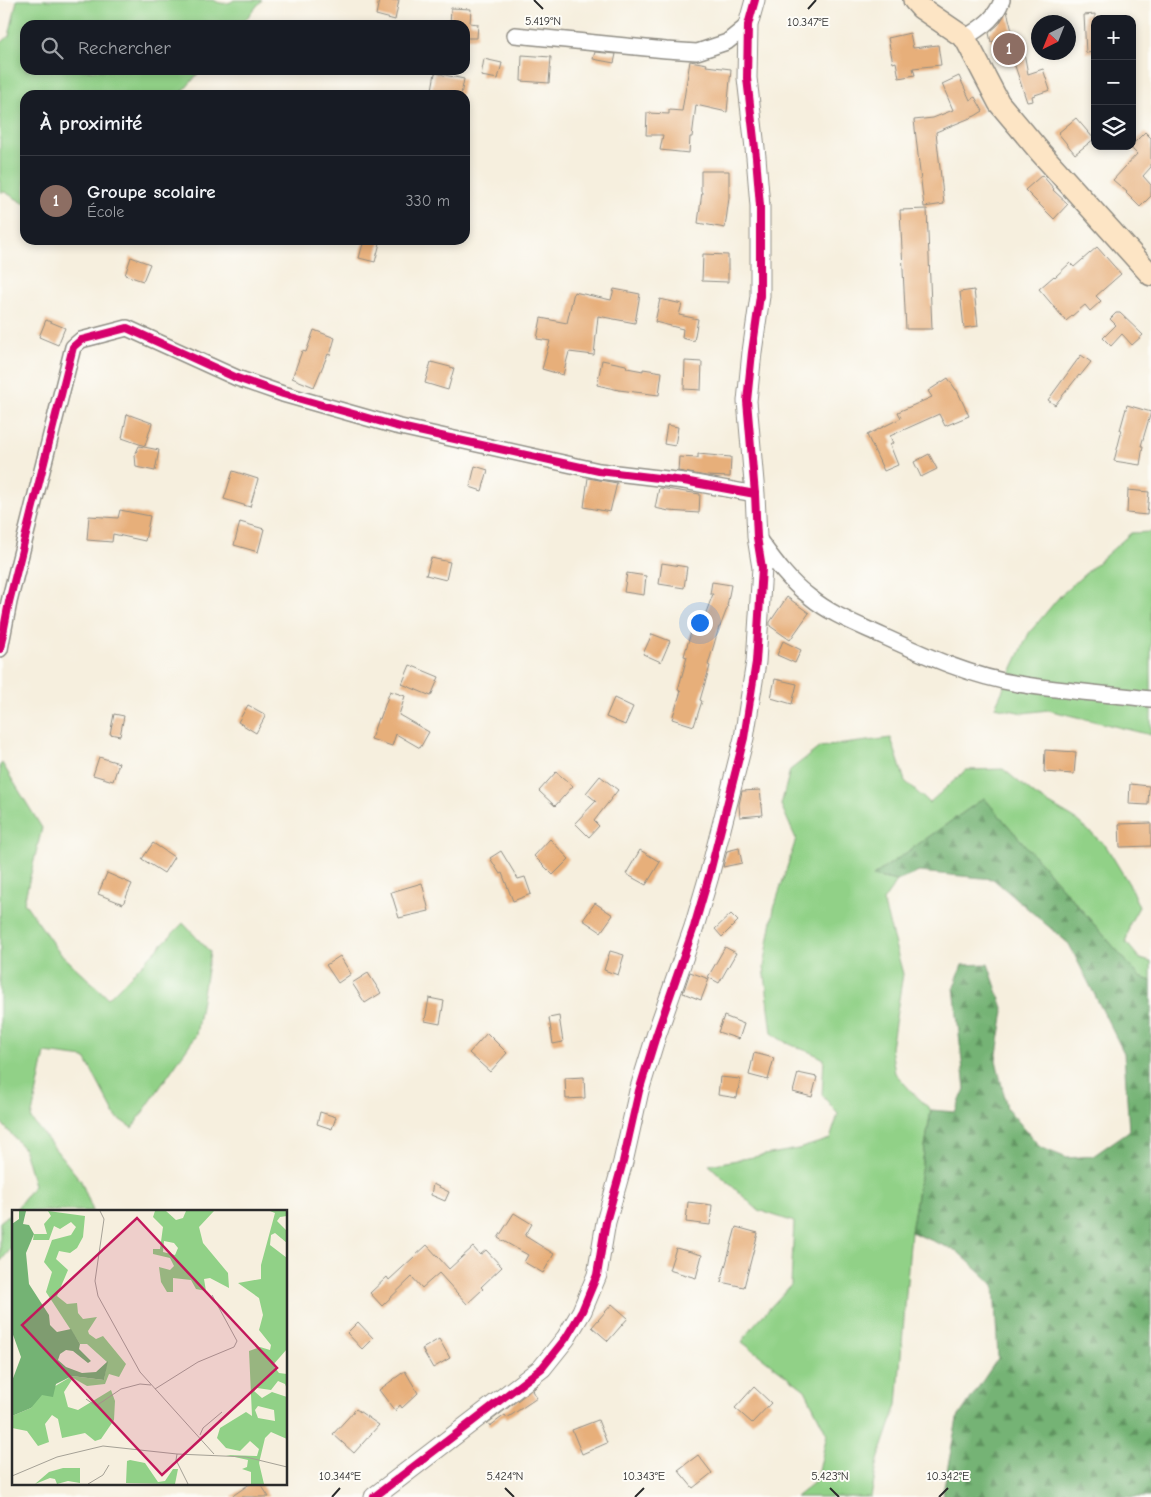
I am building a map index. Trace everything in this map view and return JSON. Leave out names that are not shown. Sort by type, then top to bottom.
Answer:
[{"type":"main road","points":[[914,0],[921,8],[965,38],[999,103],[1041,153],[1151,275]]},
{"type":"street","points":[[374,1497],[542,1368],[566,1338],[582,1311],[597,1275],[606,1222],[623,1162],[639,1091],[701,901],[744,738],[756,662],[762,568],[747,401],[760,296],[760,206],[747,78],[748,25],[755,0]]},
{"type":"street","points":[[965,38],[992,19],[999,9],[1002,0]]},
{"type":"street","points":[[515,35],[696,52],[727,42],[748,25]]},
{"type":"street","points":[[0,649],[9,602],[73,347],[81,340],[127,328],[237,378],[283,394],[396,426],[599,471],[684,481],[756,494]]},
{"type":"street","points":[[758,537],[778,566],[810,598],[856,624],[944,664],[1018,684],[1151,699]]},
{"type":"green space","points":[[17,0],[214,0],[229,3],[234,0],[262,0],[245,20],[20,20],[20,75],[197,75],[184,90],[20,90],[20,201],[5,192],[0,192],[0,44],[9,36]]},
{"type":"green space","points":[[1151,532],[1151,735],[1048,710],[1023,713],[995,707],[1029,633],[1060,596],[1131,533]]},
{"type":"green space","points":[[891,738],[905,781],[929,803],[966,770],[1003,769],[1036,796],[1075,819],[1106,846],[1129,884],[1139,907],[1130,923],[1126,942],[1140,959],[1151,962],[1151,981],[1140,977],[984,798],[873,876],[897,881],[883,901],[903,974],[891,1048],[895,1073],[931,1110],[911,1232],[897,1405],[878,1460],[871,1497],[796,1497],[817,1480],[827,1434],[805,1390],[742,1342],[753,1326],[791,1285],[794,1222],[758,1210],[709,1165],[798,1149],[830,1139],[838,1114],[822,1095],[824,1059],[784,1041],[772,1033],[764,967],[774,908],[796,839],[781,805],[790,770],[820,747]]},
{"type":"green space","points":[[2,763],[42,828],[24,902],[58,951],[108,998],[183,923],[210,952],[196,1035],[132,1128],[116,1117],[85,1058],[45,1053],[31,1119],[81,1181],[93,1210],[15,1210],[34,1185],[24,1149],[0,1121],[0,765]]},
{"type":"green space","points":[[984,798],[1140,977],[1151,981],[1151,1497],[942,1497],[957,1419],[998,1358],[994,1285],[957,1251],[911,1232],[931,1110],[955,1112],[965,1089],[954,987],[962,965],[988,964],[1004,1011],[996,1060],[1007,1108],[1040,1147],[1067,1158],[1093,1156],[1129,1131],[1124,1053],[1069,944],[993,879],[919,872],[897,881],[873,876]]},
{"type":"green space","points":[[12,1212],[12,1247],[0,1262],[0,1222]]},
{"type":"building","points":[[379,0],[399,0],[395,20],[376,15]]},
{"type":"building","points":[[451,8],[471,9],[470,23],[470,20],[450,20]]},
{"type":"building","points":[[1007,11],[1014,39],[1021,37],[1028,74],[1043,69],[1050,90],[1032,96],[1033,101],[1027,102],[1013,60],[1005,62],[1004,57],[1002,58],[999,40],[991,42],[989,33],[999,24]]},
{"type":"building","points":[[1095,14],[1091,15],[1091,52],[1086,53],[1084,15]]},
{"type":"building","points":[[470,23],[478,24],[477,38],[470,38]]},
{"type":"building","points":[[910,33],[913,48],[938,45],[941,65],[913,68],[915,75],[899,78],[896,62],[893,63],[888,38]]},
{"type":"building","points":[[595,52],[616,54],[614,63],[593,59]]},
{"type":"building","points":[[522,55],[551,57],[549,83],[521,81]]},
{"type":"building","points":[[484,59],[502,63],[498,79],[481,76]]},
{"type":"building","points":[[690,61],[707,64],[706,66],[731,69],[727,112],[696,105],[689,153],[660,150],[663,135],[646,135],[647,113],[669,114],[669,110],[682,111]]},
{"type":"building","points":[[435,75],[464,79],[462,90],[432,90]]},
{"type":"building","points":[[959,76],[970,100],[975,97],[983,111],[936,132],[944,204],[924,207],[914,120],[933,118],[953,110],[942,84]]},
{"type":"building","points":[[1076,118],[1091,136],[1091,141],[1075,154],[1058,133]]},
{"type":"building","points":[[1145,132],[1151,138],[1151,167],[1143,176],[1151,185],[1151,196],[1140,207],[1113,180],[1137,154],[1133,150],[1136,150],[1136,141]]},
{"type":"building","points":[[701,171],[729,171],[729,198],[725,228],[698,223],[702,192]]},
{"type":"building","points":[[1042,175],[1053,190],[1068,204],[1054,219],[1025,190]]},
{"type":"building","points":[[927,209],[932,329],[906,329],[900,210]]},
{"type":"building","points":[[363,245],[379,245],[375,262],[359,258]]},
{"type":"building","points":[[1097,247],[1121,274],[1096,296],[1101,301],[1090,311],[1085,305],[1066,321],[1039,289],[1070,263],[1074,267]]},
{"type":"building","points":[[703,254],[728,255],[728,282],[702,281]]},
{"type":"building","points":[[131,257],[150,264],[143,281],[125,275]]},
{"type":"building","points":[[614,289],[640,294],[635,323],[598,316],[594,355],[569,352],[563,375],[542,369],[550,341],[537,339],[541,318],[567,323],[574,292],[611,300]]},
{"type":"building","points":[[974,290],[978,326],[964,328],[960,292]]},
{"type":"building","points":[[660,299],[682,304],[679,315],[698,319],[694,341],[682,338],[683,329],[655,322]]},
{"type":"building","points":[[1116,313],[1120,313],[1143,335],[1132,345],[1122,334],[1111,346],[1103,338],[1116,325],[1110,319]]},
{"type":"building","points":[[46,320],[65,328],[58,345],[39,337]]},
{"type":"building","points":[[314,330],[335,338],[330,355],[328,354],[314,387],[292,378],[302,351],[306,352]]},
{"type":"building","points":[[1081,355],[1091,362],[1055,405],[1048,400]]},
{"type":"building","points":[[602,360],[626,365],[627,368],[662,372],[659,395],[597,385]]},
{"type":"building","points":[[685,361],[702,362],[701,390],[684,389]]},
{"type":"building","points":[[431,362],[454,368],[448,390],[425,383]]},
{"type":"building","points":[[948,378],[957,390],[969,416],[945,426],[939,414],[890,436],[893,443],[890,445],[898,465],[884,471],[867,435],[901,418],[898,412],[932,397],[928,391]]},
{"type":"building","points":[[1127,405],[1151,412],[1141,446],[1143,446],[1140,465],[1114,461]]},
{"type":"building","points":[[127,414],[152,423],[145,446],[122,438]]},
{"type":"building","points":[[667,425],[678,427],[675,446],[664,444]]},
{"type":"building","points":[[139,446],[159,450],[155,471],[136,467],[135,455]]},
{"type":"building","points":[[698,454],[731,457],[730,477],[706,476],[678,471],[679,457],[698,458]]},
{"type":"building","points":[[929,454],[937,469],[921,477],[914,462]]},
{"type":"building","points":[[475,466],[488,470],[482,491],[470,487]]},
{"type":"building","points":[[233,471],[258,479],[250,507],[224,499]]},
{"type":"building","points":[[588,478],[617,483],[610,512],[584,507]]},
{"type":"building","points":[[659,488],[700,494],[699,513],[655,508]]},
{"type":"building","points":[[1128,490],[1149,492],[1147,515],[1127,513]]},
{"type":"building","points":[[120,510],[150,516],[145,541],[113,534],[112,542],[87,540],[89,516],[118,518]]},
{"type":"building","points":[[240,522],[264,529],[258,552],[234,545]]},
{"type":"building","points":[[431,558],[450,562],[446,580],[426,575]]},
{"type":"building","points":[[662,563],[687,567],[684,588],[659,584]]},
{"type":"building","points":[[627,573],[646,576],[644,595],[624,592]]},
{"type":"building","points":[[712,582],[731,585],[728,606],[719,627],[708,665],[710,666],[700,700],[702,701],[694,726],[672,719],[681,691],[678,690],[687,657],[684,656],[692,629],[699,631],[713,594],[710,594]]},
{"type":"building","points":[[787,597],[809,613],[790,640],[770,626],[770,622]]},
{"type":"building","points":[[652,634],[670,641],[661,662],[643,654]]},
{"type":"building","points":[[783,641],[801,650],[795,663],[777,655]]},
{"type":"building","points":[[410,665],[439,677],[431,696],[402,684]]},
{"type":"building","points":[[775,679],[797,684],[792,704],[771,698]]},
{"type":"building","points":[[390,691],[405,696],[399,715],[429,732],[420,748],[396,734],[392,746],[371,739]]},
{"type":"building","points":[[614,698],[633,707],[625,725],[606,717]]},
{"type":"building","points":[[248,705],[266,715],[256,733],[238,722]]},
{"type":"building","points":[[114,714],[124,716],[120,736],[110,734]]},
{"type":"building","points":[[1045,750],[1076,752],[1074,774],[1044,772]]},
{"type":"building","points":[[99,757],[119,763],[113,781],[93,775]]},
{"type":"building","points":[[556,772],[573,786],[555,806],[539,791]]},
{"type":"building","points":[[600,776],[618,790],[594,821],[599,826],[589,837],[575,823],[596,801],[586,793]]},
{"type":"building","points":[[1130,784],[1149,786],[1148,805],[1129,804]]},
{"type":"building","points":[[760,790],[763,815],[740,817],[739,805],[742,791]]},
{"type":"building","points":[[1151,823],[1151,846],[1120,847],[1119,824]]},
{"type":"building","points":[[550,839],[569,859],[553,875],[534,856]]},
{"type":"building","points":[[153,843],[174,857],[164,873],[142,859]]},
{"type":"building","points":[[739,848],[742,863],[723,867],[727,851]]},
{"type":"building","points":[[640,850],[660,862],[646,885],[626,874]]},
{"type":"building","points":[[501,851],[518,879],[525,877],[531,894],[513,901],[502,873],[500,874],[490,858]]},
{"type":"building","points":[[107,873],[132,884],[123,904],[98,894]]},
{"type":"building","points":[[422,883],[429,911],[399,918],[391,892]]},
{"type":"building","points":[[595,903],[613,915],[601,932],[583,920]]},
{"type":"building","points":[[731,914],[738,921],[722,937],[715,929]]},
{"type":"building","points":[[725,947],[736,953],[719,983],[708,977]]},
{"type":"building","points":[[610,951],[624,955],[618,975],[604,970]]},
{"type":"building","points":[[340,956],[351,974],[338,983],[326,965]]},
{"type":"building","points":[[690,972],[709,979],[701,1000],[683,993]]},
{"type":"building","points":[[368,973],[381,993],[365,1003],[352,983]]},
{"type":"building","points":[[429,998],[444,1001],[440,1024],[425,1021]]},
{"type":"building","points":[[559,1016],[563,1042],[553,1044],[549,1018]]},
{"type":"building","points":[[724,1016],[744,1024],[739,1039],[718,1032]]},
{"type":"building","points":[[487,1033],[507,1053],[490,1072],[469,1053]]},
{"type":"building","points":[[754,1053],[774,1058],[768,1080],[749,1075]]},
{"type":"building","points":[[798,1073],[817,1077],[812,1097],[793,1092]]},
{"type":"building","points":[[584,1077],[585,1098],[566,1099],[565,1078]]},
{"type":"building","points":[[720,1077],[740,1079],[737,1098],[718,1095]]},
{"type":"building","points":[[320,1112],[336,1117],[332,1129],[317,1124]]},
{"type":"building","points":[[433,1184],[449,1192],[445,1201],[431,1195]]},
{"type":"building","points":[[688,1202],[712,1205],[710,1225],[686,1222]]},
{"type":"building","points":[[514,1213],[532,1224],[525,1236],[554,1254],[543,1273],[524,1262],[528,1255],[498,1238]]},
{"type":"building","points":[[736,1227],[758,1233],[744,1287],[721,1282]]},
{"type":"building","points":[[427,1245],[449,1269],[473,1247],[480,1255],[486,1250],[502,1267],[481,1287],[483,1289],[467,1304],[439,1273],[422,1288],[412,1277],[382,1306],[370,1293],[387,1277],[389,1280]]},
{"type":"building","points":[[676,1248],[702,1255],[696,1278],[669,1270]]},
{"type":"building","points":[[612,1304],[628,1318],[608,1341],[592,1327]]},
{"type":"building","points":[[358,1322],[373,1338],[362,1349],[347,1333]]},
{"type":"building","points":[[439,1339],[450,1358],[433,1368],[422,1349]]},
{"type":"building","points":[[405,1371],[418,1393],[402,1408],[400,1405],[395,1411],[379,1390]]},
{"type":"building","points":[[538,1385],[532,1391],[537,1398],[507,1418],[505,1415],[490,1426],[488,1423]]},
{"type":"building","points":[[754,1387],[771,1403],[752,1423],[735,1408]]},
{"type":"building","points":[[356,1409],[379,1425],[354,1453],[333,1434]]},
{"type":"building","points":[[598,1420],[607,1443],[582,1454],[572,1430]]},
{"type":"building","points":[[698,1455],[712,1473],[693,1488],[678,1470]]},
{"type":"building","points":[[250,1484],[261,1484],[269,1497],[231,1497]]},
{"type":"cycle path","points":[[374,1497],[542,1368],[566,1338],[582,1311],[597,1275],[606,1222],[623,1162],[639,1091],[694,927],[709,876],[744,738],[756,662],[762,568],[757,537],[747,401],[760,296],[760,206],[747,78],[748,25],[755,0]]},
{"type":"cycle path","points":[[0,649],[9,602],[73,347],[81,340],[127,328],[237,378],[283,394],[396,426],[599,471],[684,481],[755,494]]},
{"type":"place","name":"Groupe scolaire","points":[[1009,49]]}]
